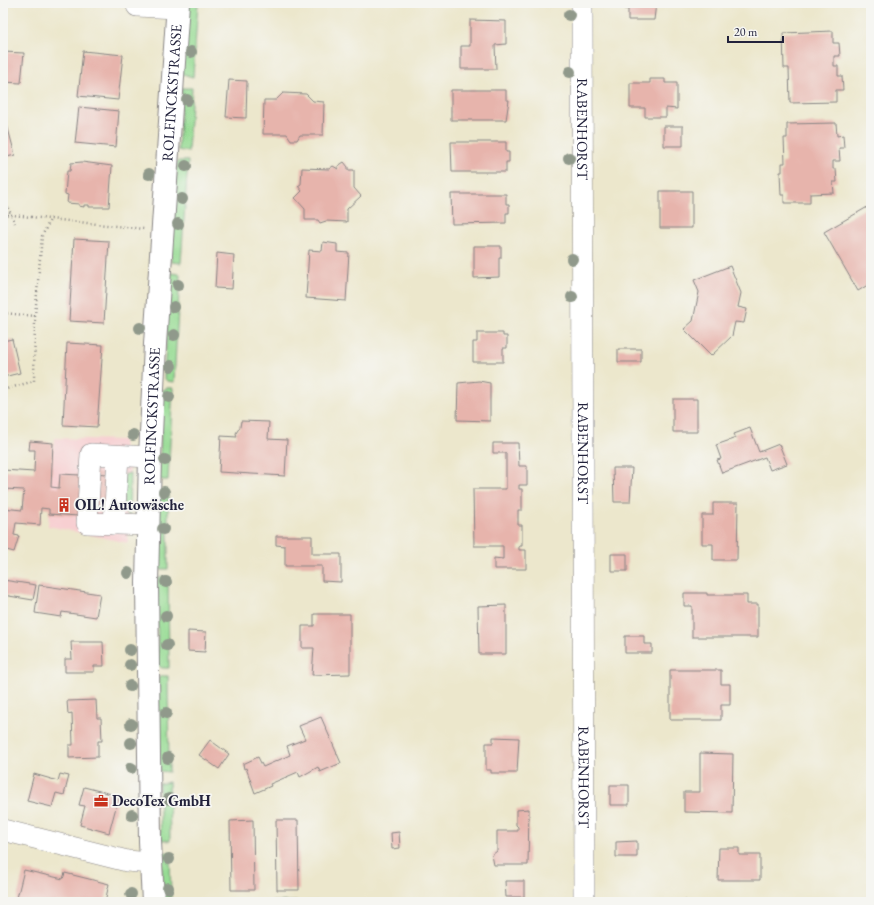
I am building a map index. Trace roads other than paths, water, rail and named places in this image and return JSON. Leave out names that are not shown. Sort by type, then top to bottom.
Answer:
[{"type":"main road","name":"ROLFINCKSTRASSE","points":[[153,902],[150,863],[148,525],[150,457],[163,230],[178,6]]},
{"type":"street","points":[[138,3],[137,6],[178,6]]},
{"type":"street","name":"RABENHORST","points":[[582,3],[584,902]]},
{"type":"street","points":[[148,525],[87,523],[91,454],[150,457]]},
{"type":"street","points":[[108,524],[111,455]]},
{"type":"street","points":[[3,830],[127,861],[150,863]]},
{"type":"place","name":"OIL! Autowäsche","points":[[64,505]]},
{"type":"place","name":"DecoTex GmbH","points":[[101,801]]}]
